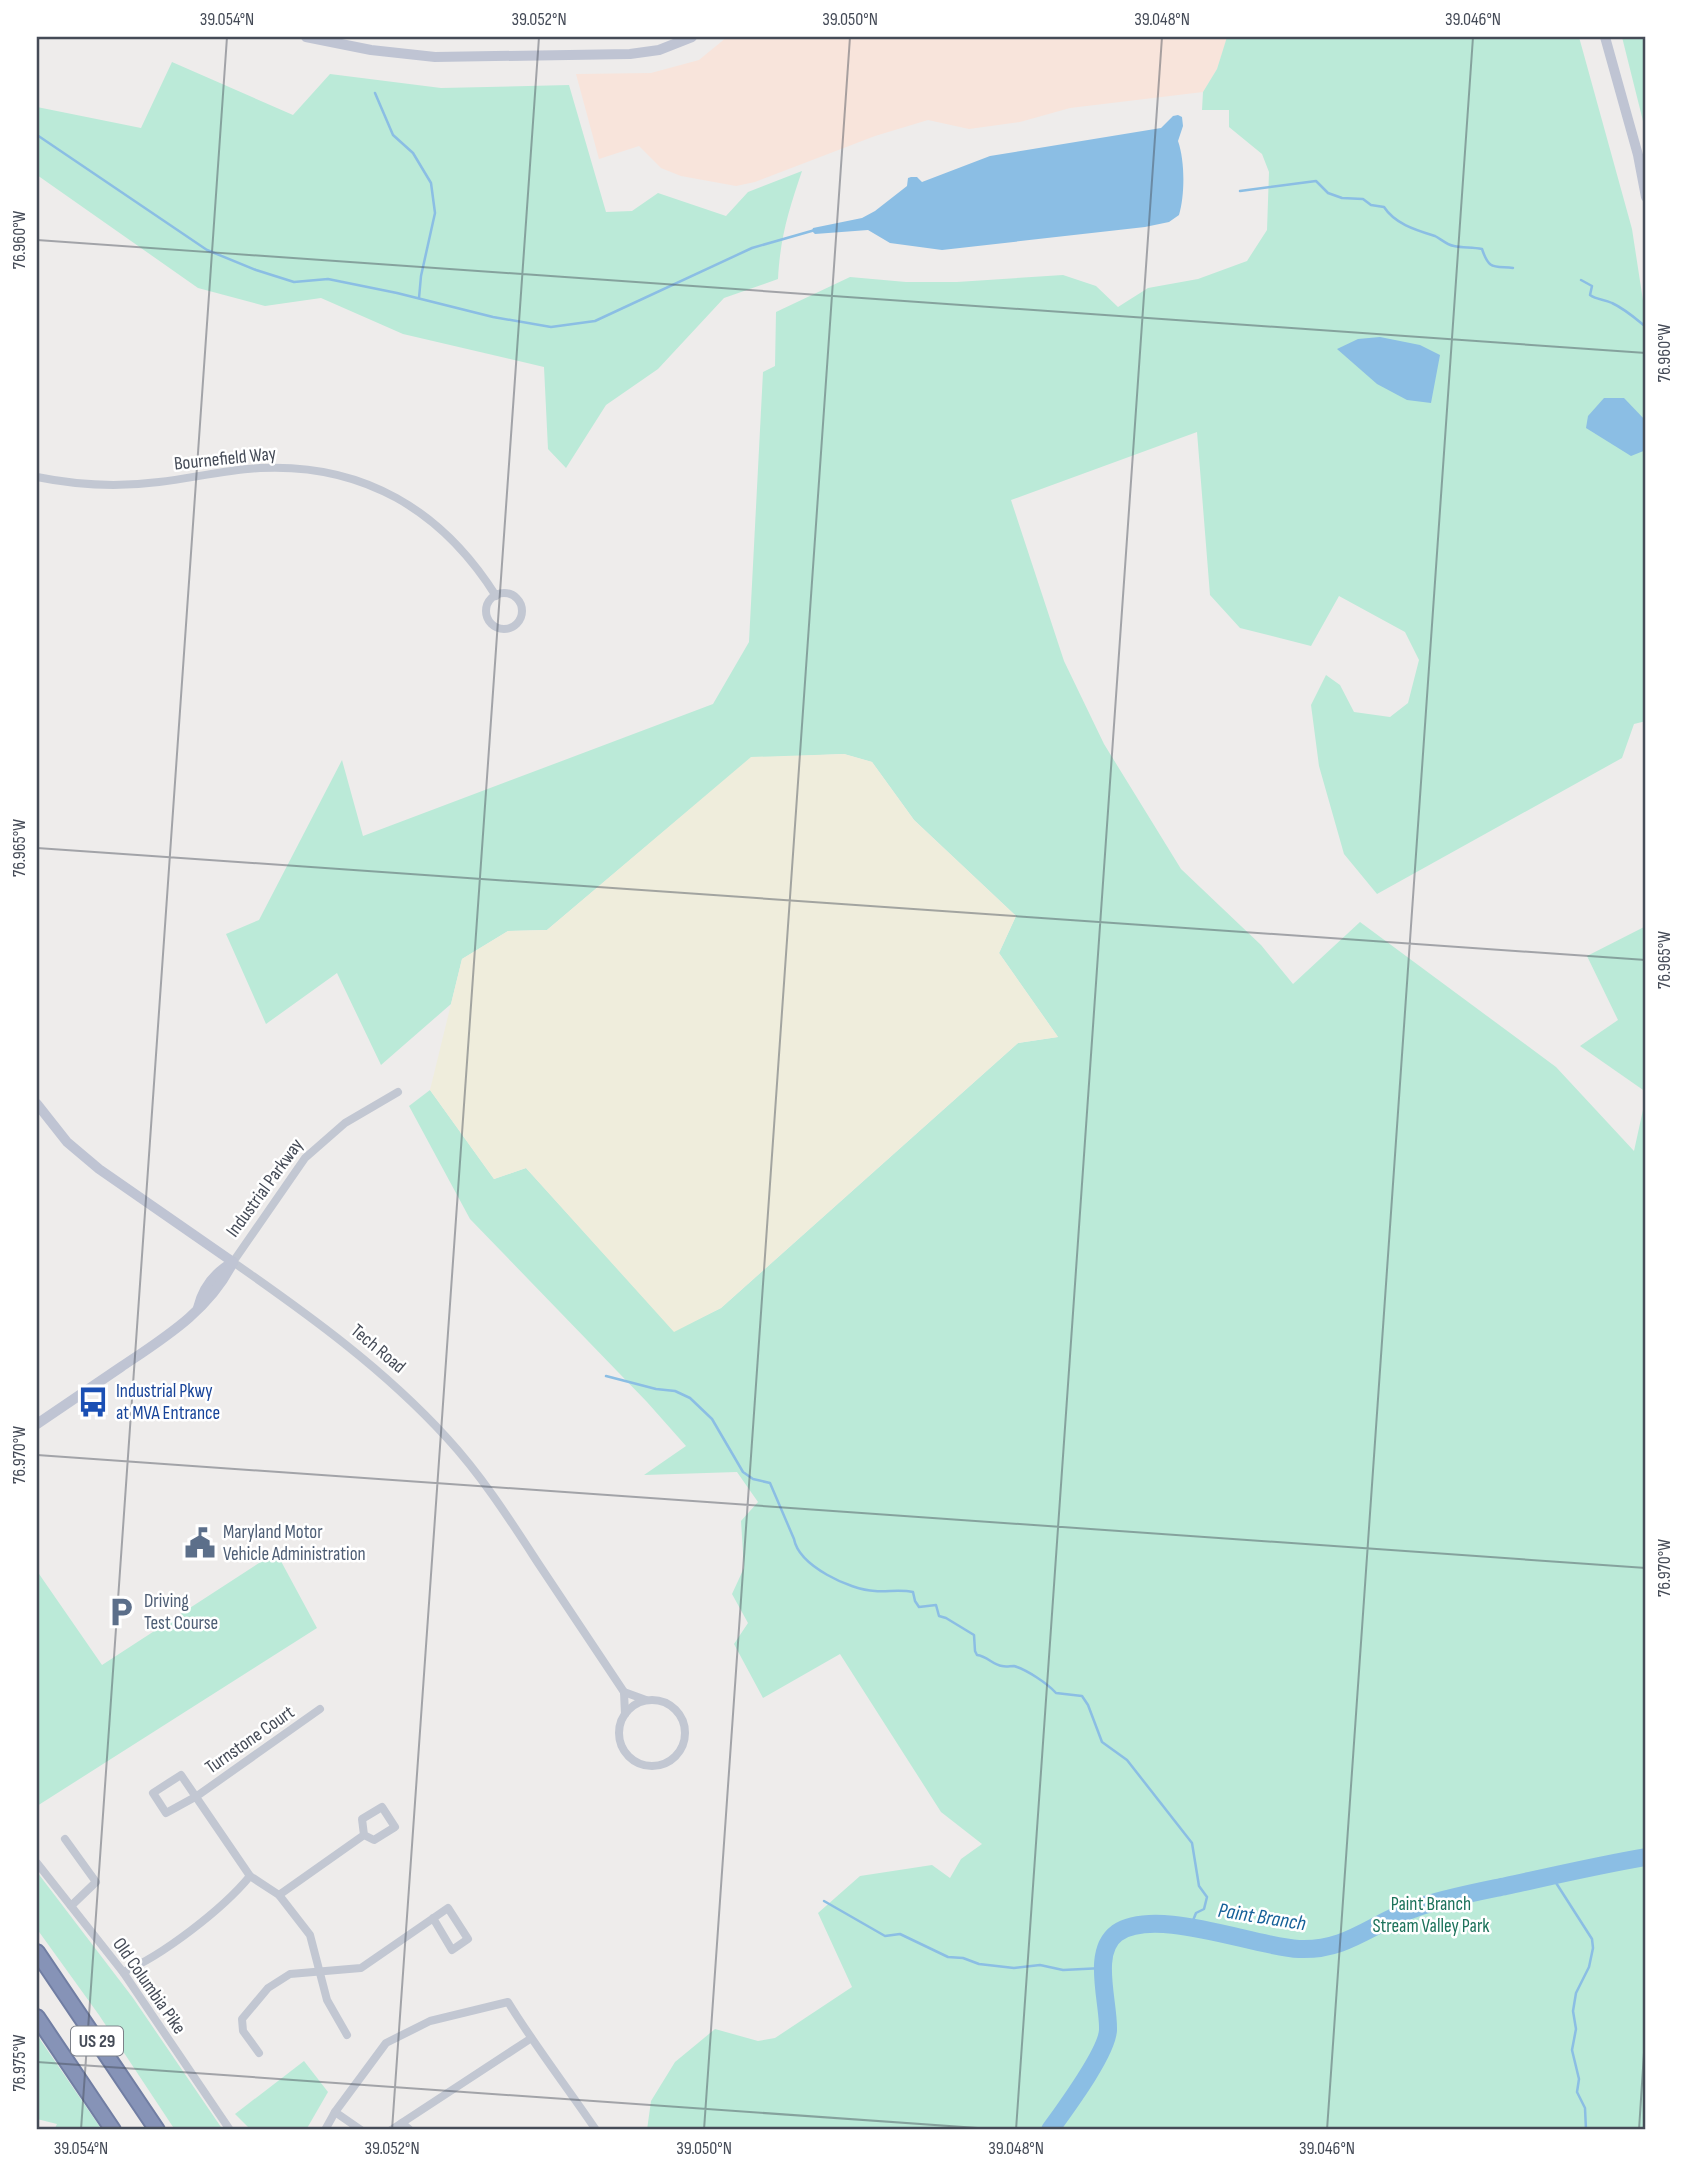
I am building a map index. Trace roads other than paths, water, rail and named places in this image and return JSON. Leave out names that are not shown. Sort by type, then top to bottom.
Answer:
[{"type":"highway","name":"US 29","points":[[37,1952],[158,2130]]},
{"type":"highway","name":"US 29","points":[[37,2017],[113,2130]]},
{"type":"street","points":[[306,37],[371,50],[435,57],[630,54],[659,50],[692,37]]},
{"type":"street","points":[[1605,37],[1646,197]]},
{"type":"street","name":"Bournefield Way","points":[[37,477],[54,481],[106,484],[155,483],[259,468],[336,474],[403,500],[427,517],[458,545],[478,568],[496,596]]},
{"type":"street","name":"Bournefield Way","points":[[507,594],[520,603],[522,614],[513,627],[497,627],[489,620],[488,604],[496,596],[507,594]]},
{"type":"street","name":"Industrial Parkway","points":[[37,1424],[180,1327],[198,1309],[201,1297],[218,1270],[233,1262],[306,1158],[345,1123],[398,1092]]},
{"type":"street","name":"Tech Road","points":[[37,1104],[67,1142],[99,1170],[311,1316],[399,1390],[448,1438],[495,1496],[624,1692]]},
{"type":"street","points":[[625,1714],[624,1692],[646,1700],[664,1702],[681,1716],[685,1727],[685,1740],[681,1749],[669,1761],[652,1765],[639,1762],[631,1758],[624,1749],[620,1736],[625,1714],[646,1700]]},
{"type":"street","name":"Turnstone Court","points":[[197,1796],[181,1776],[153,1793],[166,1813],[197,1796],[320,1709]]},
{"type":"street","points":[[197,1796],[250,1876],[279,1895],[310,1935],[327,2000],[347,2035]]},
{"type":"street","points":[[382,1807],[394,1827],[374,1840],[364,1835],[362,1819],[382,1807]]},
{"type":"street","points":[[279,1895],[364,1835]]},
{"type":"street","points":[[65,1839],[96,1882],[71,1906]]},
{"type":"street","name":"Old Columbia Pike","points":[[37,1863],[123,1972],[230,2130]]},
{"type":"street","points":[[123,1972],[173,1943],[203,1920],[250,1876]]},
{"type":"street","points":[[259,2053],[243,2031],[242,2018],[268,1988],[290,1974],[361,1968],[433,1918],[448,1908],[468,1939],[452,1950],[433,1918]]},
{"type":"street","points":[[325,2130],[335,2112],[386,2043],[430,2021],[508,2002],[530,2039],[559,2075],[596,2130]]},
{"type":"street","points":[[391,2130],[530,2039]]},
{"type":"street","points":[[335,2112],[360,2130]]},
{"type":"street","points":[[402,2123],[410,2130]]},
{"type":"water","points":[[1173,116],[1182,117],[1183,126],[1178,141],[1183,168],[1182,198],[1179,215],[1169,222],[942,250],[890,243],[868,230],[815,234],[812,231],[813,228],[862,218],[875,211],[907,186],[908,178],[911,177],[917,177],[922,182],[990,156],[1161,128]]},
{"type":"water","points":[[1380,337],[1420,345],[1440,355],[1431,403],[1407,400],[1377,384],[1337,349],[1358,339]]},
{"type":"water","points":[[1604,398],[1624,398],[1646,421],[1646,450],[1631,456],[1586,428],[1588,416]]},
{"type":"waterway","points":[[375,93],[393,135],[413,153],[431,183],[435,213],[421,276],[419,298]]},
{"type":"waterway","points":[[37,135],[207,250],[256,270],[294,282],[328,279],[493,317],[551,327],[595,321],[752,248],[815,230]]},
{"type":"waterway","points":[[1240,191],[1316,181],[1328,193],[1342,198],[1363,199],[1371,205],[1384,207],[1406,226],[1451,245],[1482,249],[1487,261],[1493,266],[1513,268]]},
{"type":"waterway","points":[[1581,280],[1592,286],[1590,295],[1617,305],[1646,327]]},
{"type":"waterway","points":[[606,1376],[675,1391],[690,1398],[712,1419],[743,1472],[753,1479],[770,1483],[798,1549],[815,1567],[840,1581],[865,1590],[913,1592],[919,1607],[936,1605],[939,1616],[974,1635],[977,1655],[999,1665],[1014,1666],[1025,1671],[1056,1693],[1082,1696],[1102,1742],[1127,1760],[1192,1843],[1199,1886],[1207,1897],[1204,1909],[1196,1913],[1190,1928]]},
{"type":"waterway","name":"Paint Branch","points":[[1050,2130],[1084,2081],[1106,2040],[1108,2019],[1103,1965],[1109,1941],[1117,1933],[1134,1926],[1156,1924],[1206,1930],[1280,1947],[1299,1949],[1331,1946],[1398,1915],[1435,1902],[1646,1857]]},
{"type":"waterway","points":[[1551,1875],[1592,1939],[1589,1967],[1576,1993],[1573,2011],[1576,2029],[1572,2050],[1579,2079],[1577,2092],[1585,2108],[1586,2130]]},
{"type":"waterway","points":[[824,1901],[885,1936],[900,1934],[948,1957],[1014,1968],[1040,1965],[1063,1970],[1103,1968]]},
{"type":"place","name":"Industrial Pkwy at MVA Entrance","points":[[93,1402]]},
{"type":"place","name":"Maryland Motor Vehicle Administration","points":[[200,1543]]},
{"type":"place","name":"Driving Test Course","points":[[121,1612]]},
{"type":"park label","name":"Paint Branch Stream Valley Park","points":[[1431,1915]]}]
